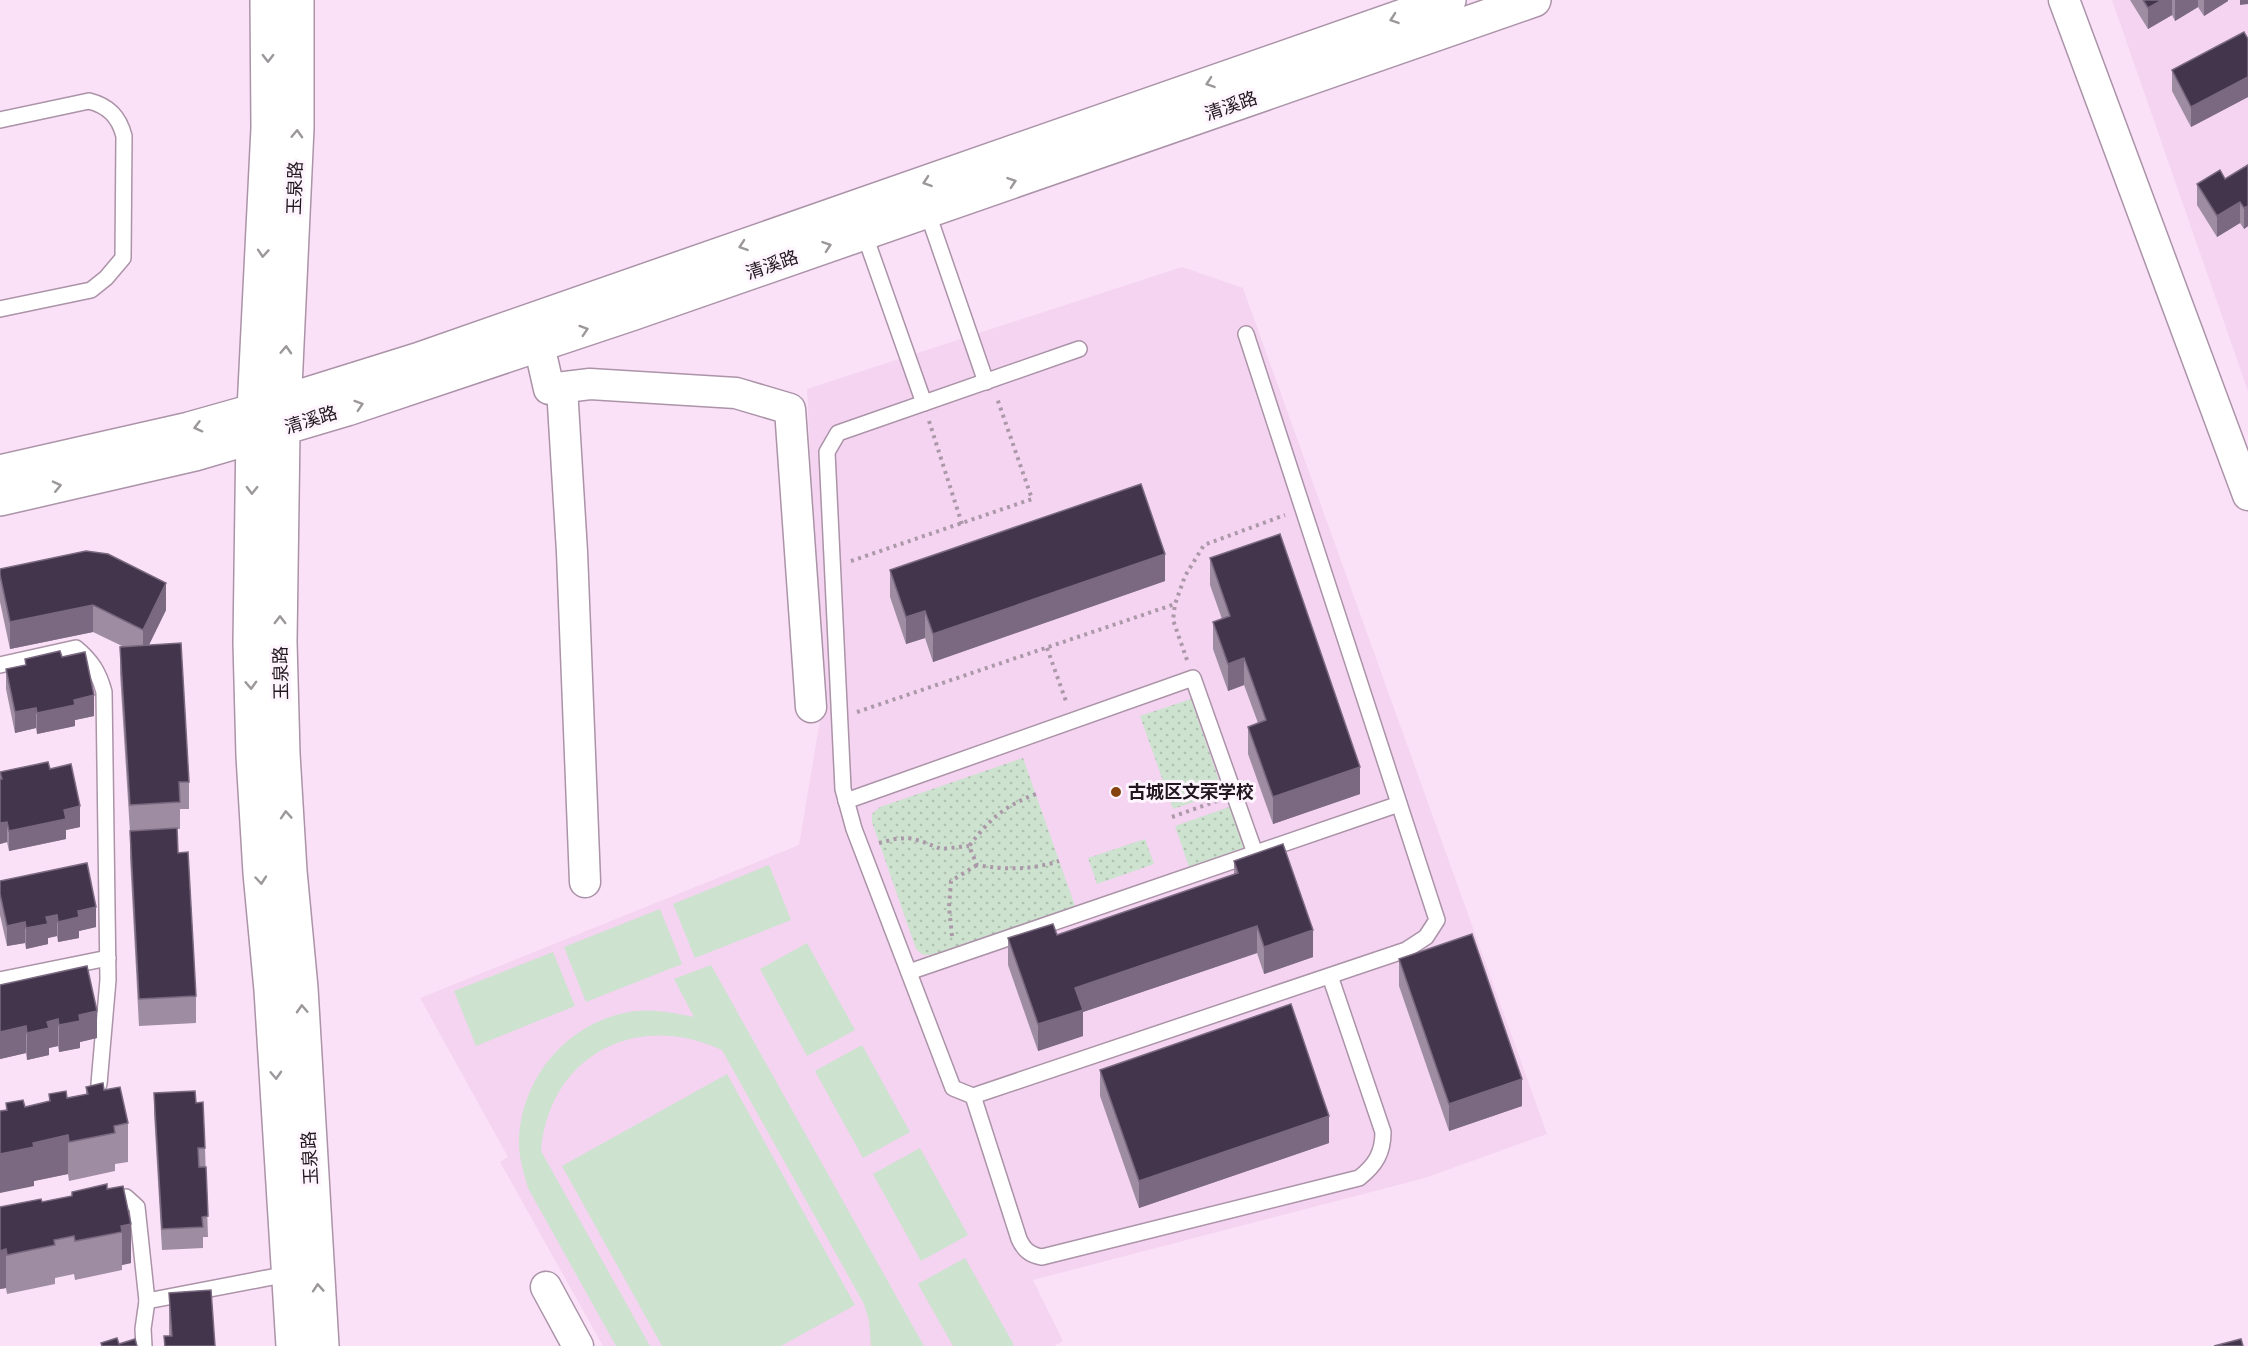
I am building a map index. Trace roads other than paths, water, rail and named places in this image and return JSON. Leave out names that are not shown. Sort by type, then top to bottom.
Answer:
[{"type":"street","name":"玉泉路","points":[[267,0],[268,420],[280,642],[283,754],[290,871],[301,988],[322,1346]]},
{"type":"street","name":"玉泉路","points":[[293,1346],[271,990],[260,873],[253,756],[250,643],[268,420],[297,128],[297,0]]},
{"type":"street","name":"清溪路","points":[[0,499],[195,454],[268,420],[417,360],[1449,0]]},
{"type":"street","name":"清溪路","points":[[0,472],[116,447],[268,420],[539,345],[1534,0]]},
{"type":"street","points":[[2064,0],[2248,495]]},
{"type":"street","points":[[539,345],[549,389],[590,384],[736,393],[790,410],[812,707]]},
{"type":"street","points":[[562,387],[572,552],[585,882]]},
{"type":"street","points":[[546,1287],[578,1346]]},
{"type":"lane","points":[[0,120],[89,101],[99,103],[115,116],[124,136],[123,258],[106,278],[91,290],[0,309]]},
{"type":"lane","points":[[927,211],[989,381]]},
{"type":"lane","points":[[864,233],[924,403]]},
{"type":"lane","points":[[1079,349],[838,433],[827,452],[843,789],[861,849],[953,1088],[973,1096],[1417,945],[1426,937],[1437,920],[1246,334]]},
{"type":"lane","points":[[0,665],[76,648],[87,657],[101,680],[104,692],[108,980],[99,1084]]},
{"type":"lane","points":[[846,801],[1193,678],[1255,854]]},
{"type":"lane","points":[[909,972],[1399,804]]},
{"type":"lane","points":[[0,980],[108,958]]},
{"type":"lane","points":[[973,1096],[1019,1239],[1023,1246],[1035,1256],[1042,1257],[1359,1178],[1377,1161],[1381,1151],[1383,1132],[1330,976]]},
{"type":"lane","points":[[92,1203],[126,1197],[137,1207],[147,1301],[143,1329],[144,1346]]},
{"type":"lane","points":[[147,1301],[288,1274]]},
{"type":"place","name":"古城区文荣学校","points":[[1116,792]]}]
